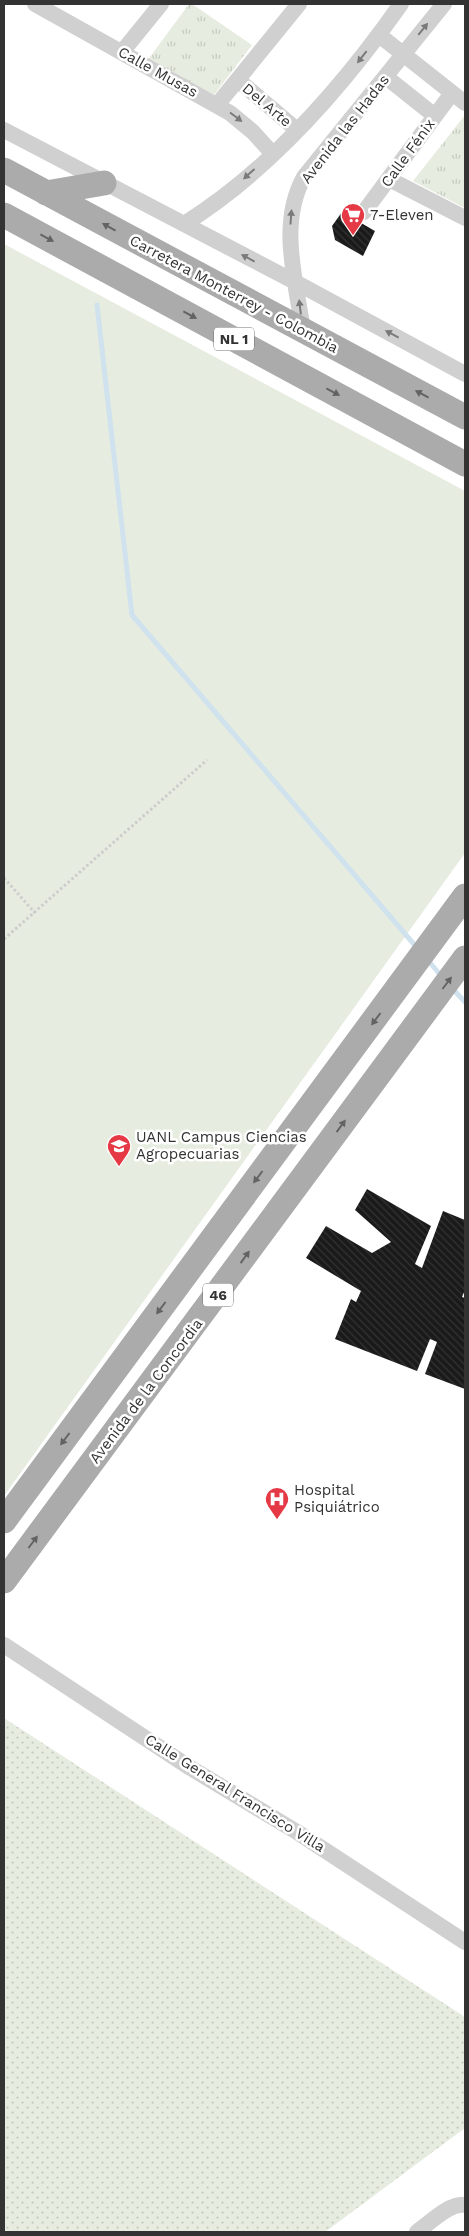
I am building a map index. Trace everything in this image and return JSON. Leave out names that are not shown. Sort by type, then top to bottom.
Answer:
[{"type":"main road","name":"Carretera Monterrey - Colombia","points":[[4,170],[465,417]]},
{"type":"main road","points":[[46,193],[104,183]]},
{"type":"main road","name":"NL 1","points":[[4,215],[465,464]]},
{"type":"main road","name":"46","points":[[4,1521],[405,980],[465,896]]},
{"type":"main road","name":"Avenida de la Concordia","points":[[4,1581],[465,958]]},
{"type":"street","name":"Calle Musas","points":[[35,4],[217,105],[242,122],[272,153]]},
{"type":"street","points":[[122,52],[161,4]]},
{"type":"street","points":[[217,105],[298,4]]},
{"type":"street","name":"Avenida las Hadas","points":[[184,224],[219,200],[297,130],[342,81],[401,4]]},
{"type":"street","name":"Avenida las Hadas","points":[[303,331],[290,233],[291,212],[296,193],[304,177],[444,4]]},
{"type":"street","points":[[379,35],[465,104]]},
{"type":"street","points":[[386,77],[435,116]]},
{"type":"street","name":"Del Arte","points":[[238,80],[297,130]]},
{"type":"street","name":"Calle Fénix","points":[[364,212],[452,93]]},
{"type":"street","points":[[4,130],[297,283],[465,374]]},
{"type":"street","points":[[390,179],[465,218]]},
{"type":"street","name":"Calle General Francisco Villa","points":[[4,1645],[189,1767],[297,1832],[465,1942]]},
{"type":"street","points":[[417,2232],[447,2210],[457,2205],[465,2205]]},
{"type":"path","points":[[4,939],[207,760]]},
{"type":"path","points":[[4,878],[35,913]]},
{"type":"green space","points":[[189,4],[192,4],[252,45],[214,95],[147,61]]},
{"type":"green space","points":[[465,115],[465,208],[413,181]]},
{"type":"green space","name":"UANL Campus Ciencias Agropecuarias","points":[[4,244],[465,491],[465,853],[4,1496]]},
{"type":"green space","points":[[4,1718],[465,2017],[465,2128],[325,2232],[4,2232]]},
{"type":"building","name":"7-Eleven","points":[[342,212],[375,231],[363,256],[335,240],[332,226]]},
{"type":"building","points":[[367,1189],[431,1226],[415,1264],[422,1268],[443,1211],[465,1220],[465,1290],[462,1297],[465,1298],[465,1389],[425,1374],[437,1342],[430,1339],[417,1371],[335,1339],[351,1299],[356,1302],[361,1291],[306,1258],[326,1226],[372,1253],[391,1242],[355,1210]]},
{"type":"waterway","points":[[97,305],[132,615],[418,949]]},
{"type":"waterway","points":[[427,959],[442,977]]},
{"type":"waterway","points":[[451,987],[465,1002]]},
{"type":"place","name":"7-Eleven","points":[[353,236]]},
{"type":"place","name":"UANL Campus Ciencias Agropecuarias","points":[[119,1167]]},
{"type":"place","name":"Hospital Psiquiátrico","points":[[277,1520]]}]
